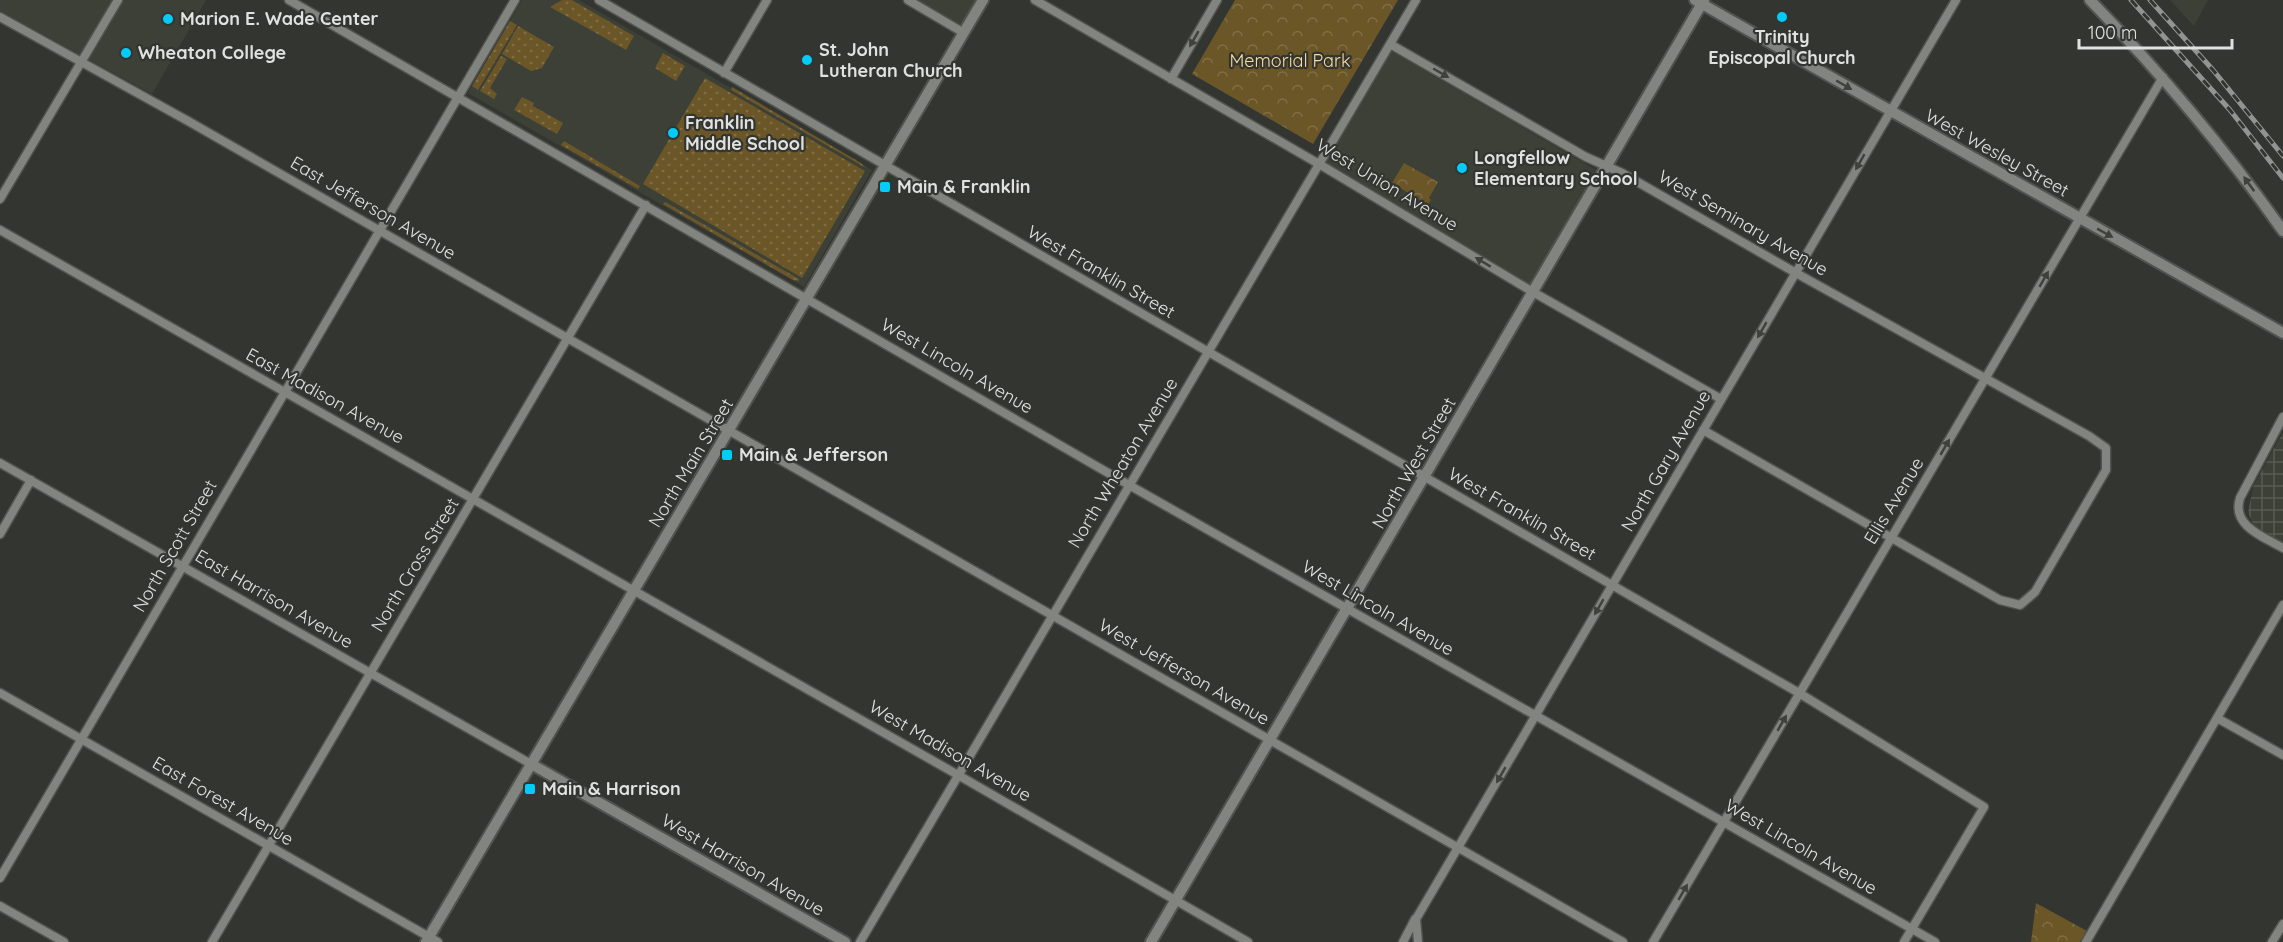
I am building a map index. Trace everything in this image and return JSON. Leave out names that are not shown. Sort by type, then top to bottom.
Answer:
[{"type":"street","points":[[0,199],[118,0]]},
{"type":"street","name":"West Lincoln Avenue","points":[[289,0],[1129,485],[1935,942]]},
{"type":"street","name":"North Scott Street","points":[[0,878],[515,0]]},
{"type":"street","name":"West Franklin Street","points":[[599,0],[1799,693],[1984,807],[1912,929]]},
{"type":"street","points":[[724,73],[767,0]]},
{"type":"street","points":[[908,0],[964,33]]},
{"type":"street","name":"North Main Street","points":[[431,940],[531,764],[983,0]]},
{"type":"street","name":"West Union Avenue","points":[[1035,0],[1319,164],[1533,292],[1721,399]]},
{"type":"street","points":[[1171,79],[1217,0]]},
{"type":"street","name":"North Wheaton Avenue","points":[[860,942],[1416,0]]},
{"type":"street","name":"North Gary Avenue","points":[[1403,942],[1956,0]]},
{"type":"street","points":[[2090,0],[2163,77],[2231,159],[2283,231]]},
{"type":"street","name":"West Wesley Street","points":[[1700,1],[2079,219],[2283,333]]},
{"type":"street","name":"North West Street","points":[[1151,942],[1607,166],[1700,1]]},
{"type":"street","name":"East Jefferson Avenue","points":[[0,17],[728,431]]},
{"type":"street","name":"West Seminary Avenue","points":[[1390,44],[1586,157],[1607,166],[2089,436],[2106,448],[2104,476],[2035,592],[2020,605],[2001,600],[1892,538]]},
{"type":"street","name":"Ellis Avenue","points":[[1653,942],[2163,77]]},
{"type":"street","name":"North Cross Street","points":[[212,942],[646,206]]},
{"type":"street","name":"East Madison Avenue","points":[[0,230],[634,591]]},
{"type":"street","points":[[2283,417],[2240,498],[2238,510],[2247,526],[2283,548]]},
{"type":"street","points":[[1703,430],[1892,538]]},
{"type":"street","name":"West Jefferson Avenue","points":[[728,431],[1623,942]]},
{"type":"street","name":"East Harrison Avenue","points":[[0,463],[531,764]]},
{"type":"street","points":[[0,534],[31,480]]},
{"type":"street","name":"West Madison Avenue","points":[[634,591],[1248,942]]},
{"type":"street","points":[[2085,942],[2283,605]]},
{"type":"street","name":"East Forest Avenue","points":[[0,693],[431,940]]},
{"type":"street","points":[[2217,718],[2283,755]]},
{"type":"street","name":"West Harrison Avenue","points":[[531,764],[845,942]]},
{"type":"street","points":[[0,906],[64,942]]},
{"type":"street","points":[[1416,919],[1418,942]]},
{"type":"street","points":[[2272,942],[2283,924]]},
{"type":"street","points":[[1904,942],[1912,929]]},
{"type":"shaded area","name":"Wheaton College","points":[[0,0],[206,0],[152,94],[0,11]]},
{"type":"shaded area","name":"Franklin Middle School","points":[[522,0],[579,0],[872,170],[804,287],[468,93]]},
{"type":"shaded area","points":[[916,0],[979,0],[963,27]]},
{"type":"shaded area","points":[[2170,0],[2208,0],[2194,26]]},
{"type":"shaded area","name":"Longfellow Elementary School","points":[[1391,51],[1599,172],[1532,287],[1325,163]]},
{"type":"shaded area","points":[[2283,432],[2283,544],[2255,527],[2248,513],[2253,487]]},
{"type":"green space","points":[[562,0],[572,0],[634,36],[626,50],[550,7]]},
{"type":"green space","name":"Memorial Park","points":[[1235,0],[1398,0],[1313,144],[1192,74]]},
{"type":"green space","points":[[510,21],[517,25],[478,90],[472,86]]},
{"type":"green space","points":[[518,26],[554,47],[542,68],[531,71],[502,54]]},
{"type":"green space","points":[[663,53],[685,66],[676,81],[655,68]]},
{"type":"green space","points":[[501,56],[507,59],[490,88],[497,94],[494,99],[480,91]]},
{"type":"green space","points":[[705,78],[865,171],[802,278],[643,184]]},
{"type":"green space","points":[[732,87],[861,163],[866,168],[731,90]]},
{"type":"green space","points":[[522,97],[563,123],[557,134],[514,110]]},
{"type":"green space","points":[[564,141],[640,186],[638,189],[561,145]]},
{"type":"green space","points":[[1404,163],[1438,182],[1429,198],[1431,200],[1428,205],[1392,183]]},
{"type":"green space","points":[[665,202],[799,281],[793,280],[663,204]]},
{"type":"green space","points":[[2036,903],[2087,931],[2080,942],[2031,942]]},
{"type":"railway","points":[[2131,0],[2230,110],[2283,178]]},
{"type":"railway","points":[[2150,0],[2213,70],[2283,156]]},
{"type":"place","name":"Trinity Episcopal Church","points":[[1782,17]]},
{"type":"place","name":"Marion E. Wade Center","points":[[168,19]]},
{"type":"place","name":"Wheaton College","points":[[126,53]]},
{"type":"place","name":"St. John Lutheran Church","points":[[807,60]]},
{"type":"place","name":"Franklin Middle School","points":[[673,133]]},
{"type":"place","name":"Longfellow Elementary School","points":[[1462,168]]},
{"type":"place","name":"Main & Franklin","points":[[885,187]]},
{"type":"place","name":"Main & Jefferson","points":[[727,455]]},
{"type":"place","name":"Main & Harrison","points":[[530,789]]}]
